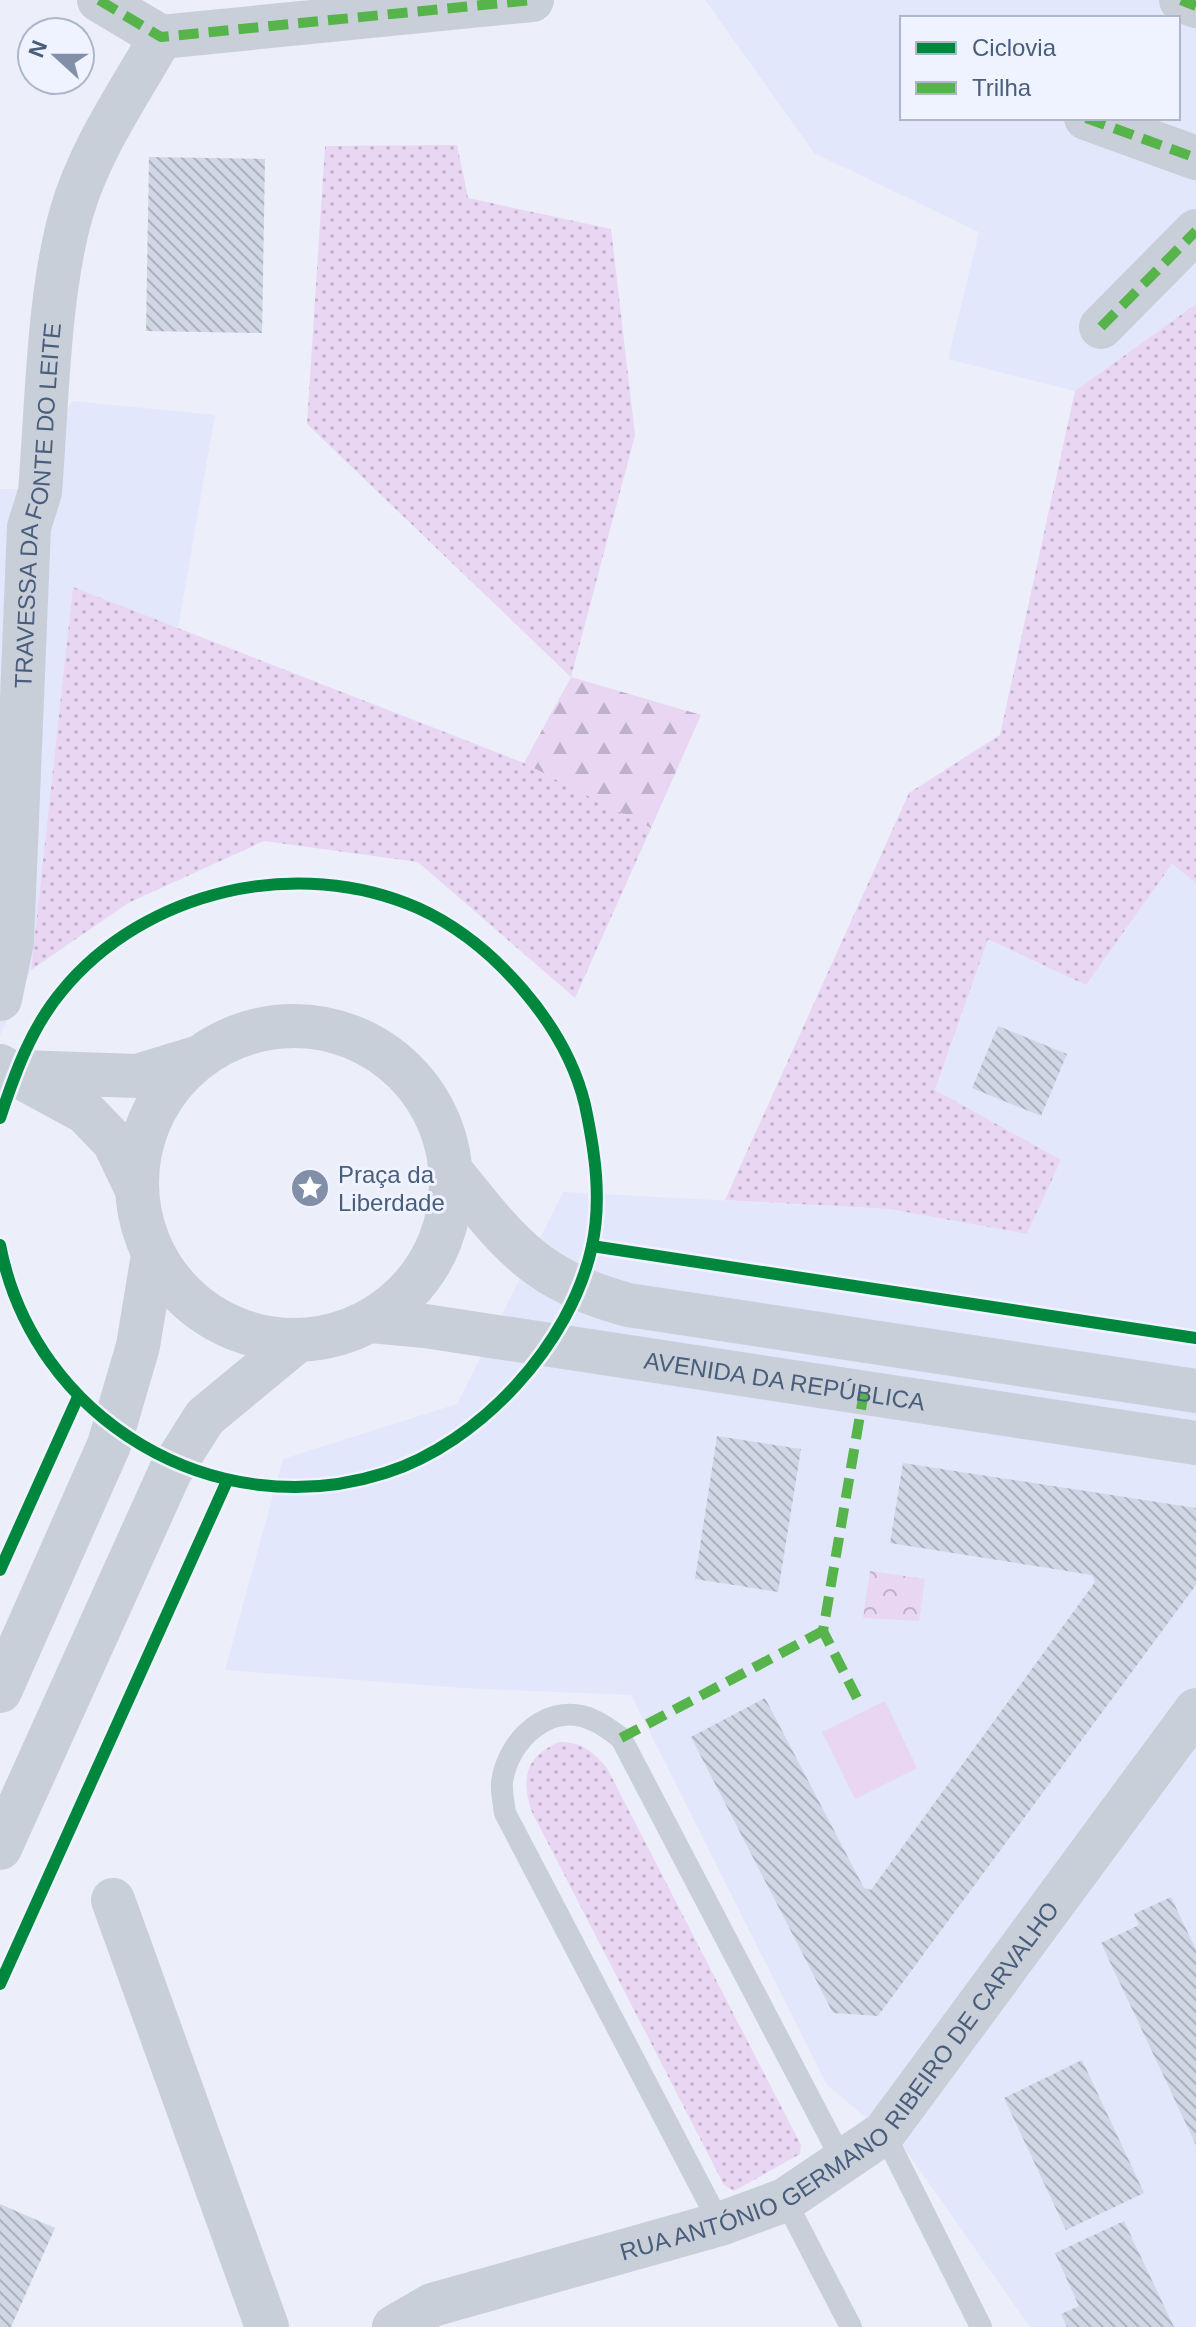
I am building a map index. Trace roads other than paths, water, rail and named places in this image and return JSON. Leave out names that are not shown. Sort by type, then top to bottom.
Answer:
[{"type":"street","points":[[99,0],[161,37],[532,0]]},
{"type":"street","points":[[1181,0],[1196,6]]},
{"type":"street","name":"TRAVESSA DA FONTE DO LEITE","points":[[0,999],[12,942],[29,527],[40,492],[62,264],[72,211],[92,160],[161,37]]},
{"type":"street","points":[[1092,120],[1196,158]]},
{"type":"street","points":[[1101,327],[1196,231]]},
{"type":"street","points":[[8,1069],[137,1076],[196,1058],[238,1034],[286,1024],[335,1029],[379,1049],[415,1081],[441,1123],[451,1171],[448,1215],[433,1257],[407,1293],[371,1321],[335,1336],[297,1341],[252,1336],[212,1319],[178,1291],[153,1255],[141,1222],[136,1188],[142,1139],[162,1094],[196,1058]]},
{"type":"street","points":[[8,1069],[85,1112],[114,1142],[136,1188]]},
{"type":"street","name":"AVENIDA DA REPÚBLICA","points":[[451,1171],[504,1237],[545,1272],[592,1295],[628,1305],[1196,1391]]},
{"type":"street","points":[[0,1691],[109,1445],[138,1346],[153,1255]]},
{"type":"street","name":"AVENIDA DA REPÚBLICA","points":[[371,1321],[425,1326],[1196,1443]]},
{"type":"street","points":[[0,1848],[170,1472],[205,1417],[297,1341]]},
{"type":"street","name":"RUA ANTÓNIO GERMANO RIBEIRO DE CARVALHO","points":[[394,2327],[432,2305],[720,2224],[785,2200],[884,2133],[1193,1725]]},
{"type":"street","points":[[113,1900],[267,2327]]},
{"type":"lane","points":[[720,2224],[505,1813],[501,1784],[510,1753],[535,1724],[567,1714],[593,1720],[621,1738],[843,2162]]},
{"type":"lane","points":[[884,2133],[981,2327]]},
{"type":"lane","points":[[785,2200],[851,2327]]},
{"type":"place","name":"Praça da Liberdade","points":[[310,1188]]}]
